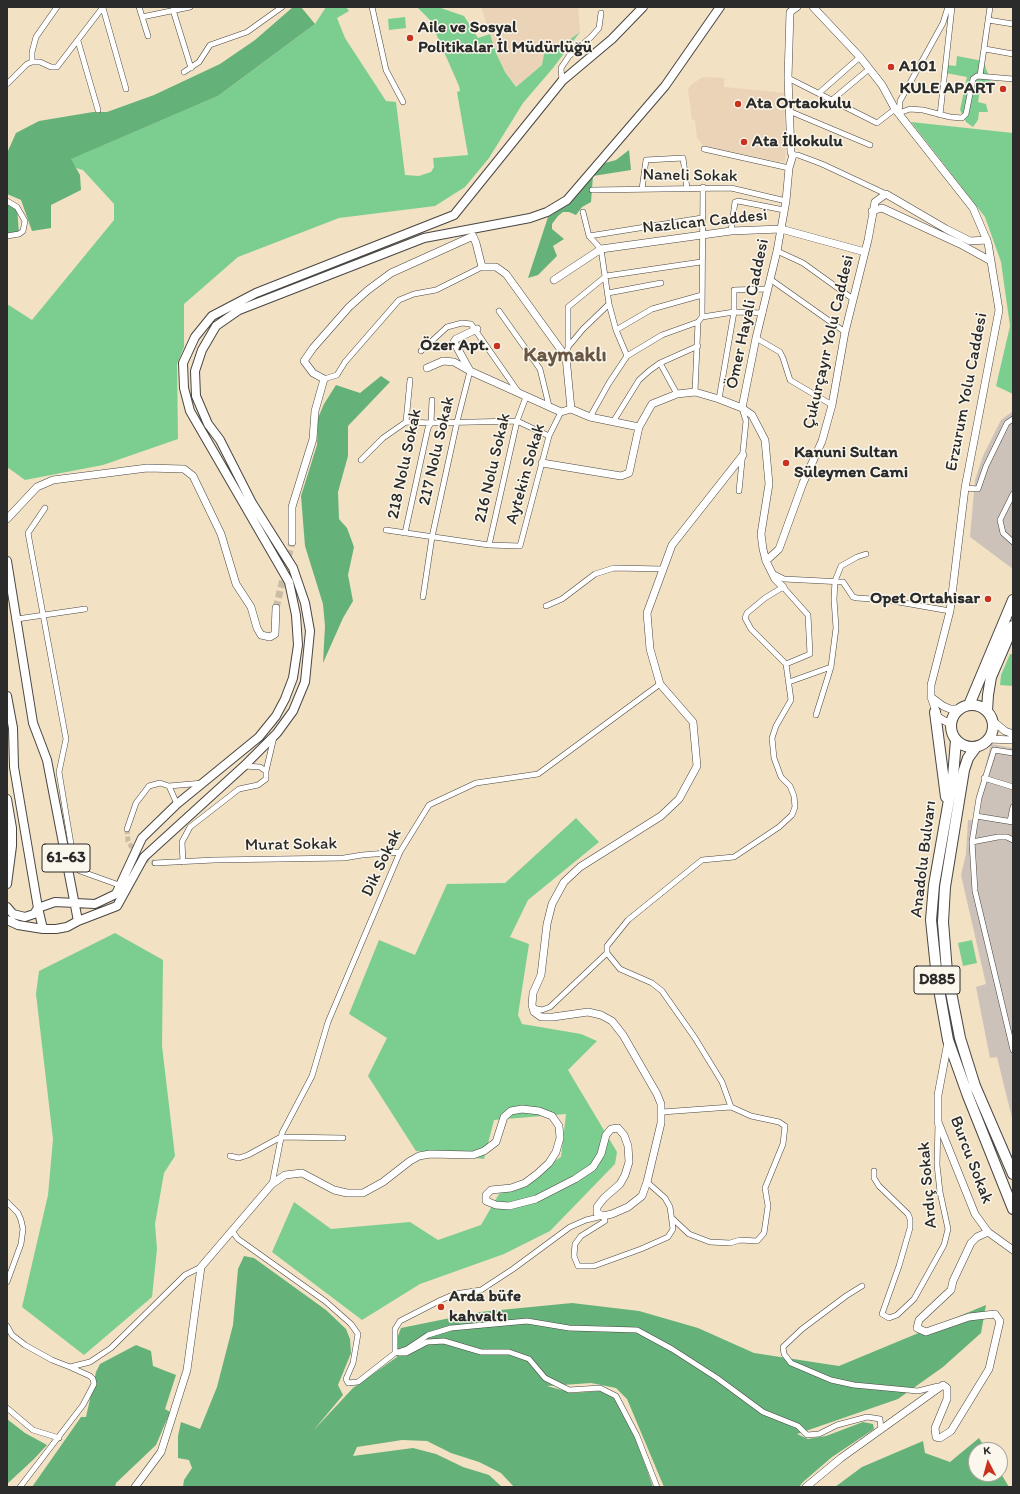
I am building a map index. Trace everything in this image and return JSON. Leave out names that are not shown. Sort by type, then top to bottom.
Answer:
[{"type":"highway","points":[[969,705],[1013,600]]},
{"type":"highway","points":[[987,711],[989,684],[1013,626]]},
{"type":"highway","points":[[950,724],[958,709],[969,705],[982,707],[987,711],[992,721],[992,732],[988,739]]},
{"type":"highway","points":[[935,712],[947,806]]},
{"type":"highway","name":"Anadolu Bulvarı","points":[[950,724],[950,730],[956,740],[931,920],[936,978],[948,1040],[968,1096],[1013,1209]]},
{"type":"highway","name":"Anadolu Bulvarı","points":[[988,739],[976,747],[968,758],[964,770],[945,887],[943,922],[946,965],[960,1038],[975,1086],[1013,1174]]},
{"type":"highway","points":[[956,740],[965,746],[976,747]]},
{"type":"main road","points":[[7,907],[13,914],[25,917],[34,914],[38,908],[55,902],[74,901],[95,904],[116,894],[142,838],[177,804],[259,737],[276,716],[285,699],[293,678],[298,645],[296,615],[289,582],[190,411],[184,388],[183,363],[195,337],[212,316],[256,293],[454,215],[562,81],[612,39],[644,7]]},
{"type":"main road","points":[[7,920],[18,925],[42,929],[56,929],[67,927],[78,921],[117,906],[144,857],[244,766],[275,735],[293,711],[306,682],[310,631],[305,603],[293,568],[252,503],[220,440],[208,424],[196,396],[195,371],[202,350],[216,326],[240,310],[424,238],[530,218],[547,212],[566,200],[665,86],[720,7]]},
{"type":"main road","name":"61-63","points":[[7,561],[33,723],[47,760],[78,921]]},
{"type":"main road","name":"61-63","points":[[7,696],[13,728],[14,767],[42,929]]},
{"type":"main road","points":[[7,799],[12,828],[12,846],[7,884]]},
{"type":"street","points":[[32,62],[32,52],[36,37],[57,7]]},
{"type":"street","points":[[7,84],[27,64],[32,62],[40,62],[51,67],[58,67],[103,7]]},
{"type":"street","points":[[103,7],[126,89]]},
{"type":"street","points":[[139,7],[148,36]]},
{"type":"street","points":[[142,17],[190,7]]},
{"type":"street","points":[[184,72],[199,62],[210,45],[247,32],[282,7]]},
{"type":"street","points":[[372,7],[386,70],[403,102]]},
{"type":"street","name":"Ömer Hayali Caddesi","points":[[742,408],[756,338],[777,251],[786,201],[789,168],[792,154],[788,78],[790,12],[797,7]]},
{"type":"street","name":"Erzurum Yolu Caddesi","points":[[813,7],[860,57],[882,85],[897,111],[973,208],[987,240],[991,261],[999,310],[965,488],[950,611],[931,685],[930,697],[935,712]]},
{"type":"street","points":[[897,111],[900,101],[943,23],[948,7]]},
{"type":"street","points":[[940,115],[952,7]]},
{"type":"street","points":[[980,76],[990,7]]},
{"type":"street","points":[[173,10],[191,68]]},
{"type":"street","points":[[562,81],[561,68],[568,56],[592,38],[599,28],[601,12]]},
{"type":"street","points":[[988,20],[1013,24]]},
{"type":"street","points":[[78,41],[98,110]]},
{"type":"street","points":[[985,49],[1013,54]]},
{"type":"street","points":[[819,93],[860,57]]},
{"type":"street","points":[[832,100],[869,69]]},
{"type":"street","points":[[788,78],[877,123],[897,111],[910,109],[962,118],[966,114],[973,79],[980,76],[1013,79]]},
{"type":"street","points":[[789,111],[870,145]]},
{"type":"street","points":[[704,149],[789,168]]},
{"type":"street","points":[[792,154],[822,164],[886,194],[970,241],[987,240]]},
{"type":"street","points":[[642,189],[646,160],[683,158],[687,189]]},
{"type":"street","points":[[590,417],[609,383],[627,356],[662,335],[698,322],[702,317],[701,262],[703,187]]},
{"type":"street","name":"Naneli Sokak","points":[[592,190],[687,189],[703,187],[731,188],[786,201]]},
{"type":"street","name":"Çukurçayır Yolu Caddesi","points":[[766,561],[779,549],[803,483],[822,441],[832,405],[844,332],[868,240],[872,211],[875,202],[886,194]]},
{"type":"street","points":[[731,231],[735,202],[738,200],[784,210]]},
{"type":"street","points":[[7,201],[17,207],[25,222],[23,231],[19,234],[7,236]]},
{"type":"street","points":[[872,211],[882,208],[970,249],[991,261]]},
{"type":"street","points":[[583,212],[589,236],[601,249],[609,304],[616,330],[627,356]]},
{"type":"street","points":[[589,236],[702,218]]},
{"type":"street","points":[[938,234],[943,227]]},
{"type":"street","name":"Nazlıcan Caddesi","points":[[554,280],[601,249],[731,231],[781,230],[864,252]]},
{"type":"street","points":[[482,267],[473,236],[391,273],[368,290],[349,307],[313,348],[304,361],[313,373],[324,379],[337,375],[345,362],[399,300],[414,294],[436,290],[482,267],[496,267],[506,274],[566,357]]},
{"type":"street","points":[[777,251],[803,263],[853,299]]},
{"type":"street","points":[[571,409],[566,357],[568,347],[568,307],[606,276],[701,262]]},
{"type":"street","points":[[770,278],[844,332]]},
{"type":"street","points":[[608,293],[661,283]]},
{"type":"street","points":[[719,399],[734,312],[734,290],[767,289]]},
{"type":"street","points":[[616,330],[652,309],[702,295]]},
{"type":"street","points":[[568,347],[583,329],[609,304]]},
{"type":"street","points":[[499,311],[540,369],[549,406]]},
{"type":"street","points":[[702,317],[734,312],[763,313]]},
{"type":"street","points":[[695,392],[698,322]]},
{"type":"street","points":[[421,351],[447,327],[462,323],[471,324],[477,329],[523,395]]},
{"type":"street","points":[[470,371],[454,342],[456,339],[477,329]]},
{"type":"street","points":[[756,338],[780,352],[790,380],[832,405]]},
{"type":"street","points":[[613,422],[639,380],[660,363],[698,346]]},
{"type":"street","points":[[427,368],[443,361],[454,362],[470,371],[561,412],[571,409],[590,417],[639,427]]},
{"type":"street","points":[[660,363],[677,394]]},
{"type":"street","name":"217 Nolu Sokak","points":[[423,597],[432,537],[457,422],[470,371]]},
{"type":"street","points":[[292,542],[292,507],[313,439],[315,411],[324,379]]},
{"type":"street","points":[[406,422],[410,380]]},
{"type":"street","points":[[542,463],[622,476],[629,473],[639,427],[652,404],[677,394],[695,392],[742,408],[752,415],[765,440],[768,484],[761,534],[766,561],[772,573],[808,615],[810,654],[786,664]]},
{"type":"street","name":"216 Nolu Sokak","points":[[489,545],[523,395]]},
{"type":"street","name":"218 Nolu Sokak","points":[[405,533],[428,428],[431,423],[432,400]]},
{"type":"street","points":[[739,491],[746,421],[742,408]]},
{"type":"street","name":"Aytekin Sokak","points":[[489,545],[520,546],[549,436],[561,412]]},
{"type":"street","points":[[965,488],[978,489],[986,466],[1007,423],[1013,419]]},
{"type":"street","points":[[361,460],[383,438],[406,422],[431,423],[517,421],[549,436]]},
{"type":"street","points":[[395,1353],[395,1329],[400,1321],[455,1294],[481,1290],[513,1270],[570,1227],[586,1220],[603,1216],[628,1207],[642,1196],[647,1182],[662,1112],[657,1094],[623,1035],[612,1022],[601,1015],[588,1012],[553,1018],[541,1017],[534,1012],[533,993],[541,975],[547,924],[552,904],[564,882],[580,866],[661,816],[679,799],[697,766],[693,722],[660,684],[650,649],[647,613],[672,545],[743,455]]},
{"type":"street","points":[[7,519],[37,487],[53,480],[147,468],[184,469],[193,476],[221,534],[236,584],[251,607],[261,635],[270,637],[275,634],[276,608]]},
{"type":"street","points":[[1013,494],[1000,520],[1003,533],[1013,542]]},
{"type":"street","points":[[45,508],[28,533],[42,616],[66,739],[59,772],[74,862],[80,871],[119,885]]},
{"type":"street","points":[[386,530],[489,545]]},
{"type":"street","points":[[816,715],[831,667],[836,628],[834,599],[835,581],[841,566],[866,554]]},
{"type":"street","points":[[546,606],[562,599],[595,574],[614,568],[663,569]]},
{"type":"street","points":[[772,573],[784,579],[843,582],[853,596],[950,611]]},
{"type":"street","points":[[731,1107],[722,1082],[695,1038],[662,991],[652,983],[620,969],[607,952],[607,946],[628,920],[702,860],[734,857],[779,827],[792,815],[795,807],[794,796],[790,786],[781,777],[774,758],[772,738],[776,726],[789,704],[789,682],[786,664],[751,629],[745,618],[747,613],[765,598],[783,587]]},
{"type":"street","points":[[17,619],[85,609]]},
{"type":"street","points":[[789,682],[831,667]]},
{"type":"street","name":"Dik Sokak","points":[[272,1184],[281,1137],[312,1076],[328,1022],[400,852],[429,805],[476,783],[538,774],[660,684]]},
{"type":"street","points":[[930,697],[950,709],[958,709]]},
{"type":"street","points":[[935,712],[938,717],[950,724]]},
{"type":"street","points":[[992,721],[1005,731],[1013,734]]},
{"type":"street","points":[[183,862],[182,842],[190,827],[239,789],[258,785],[266,779],[266,771],[275,735]]},
{"type":"street","points":[[988,739],[1013,740]]},
{"type":"street","points":[[1013,753],[994,750],[984,778],[972,842],[975,891],[1013,1050]]},
{"type":"street","points":[[244,766],[260,767],[266,771]]},
{"type":"street","points":[[984,778],[1013,787]]},
{"type":"street","points":[[127,829],[136,803],[149,786],[160,783],[168,786],[203,783]]},
{"type":"street","points":[[168,786],[177,804]]},
{"type":"street","points":[[976,816],[1011,822],[1013,807]]},
{"type":"street","points":[[972,842],[1007,837],[1013,840]]},
{"type":"street","name":"Murat Sokak","points":[[155,863],[344,858],[400,852]]},
{"type":"street","points":[[533,1008],[542,1010],[550,1007],[607,952]]},
{"type":"street","name":"Burcu Sokak","points":[[948,1040],[938,1095],[938,1122],[975,1214],[988,1232],[1013,1250]]},
{"type":"street","points":[[662,1112],[731,1107],[751,1116],[779,1122],[785,1126],[783,1144],[765,1188],[768,1206],[764,1233],[757,1241],[740,1240],[730,1244],[710,1242],[689,1234],[673,1219]]},
{"type":"street","points":[[70,1367],[90,1362],[111,1348],[185,1275],[201,1267],[272,1184],[286,1175],[302,1173],[334,1190],[347,1193],[363,1193],[384,1182],[410,1161],[419,1156],[430,1154],[473,1155],[484,1151],[496,1142],[504,1117],[510,1111],[522,1109],[539,1111],[552,1116],[559,1126],[560,1138],[556,1152],[549,1163],[525,1183],[511,1188],[491,1190],[486,1195],[486,1201],[496,1205],[509,1206],[536,1199],[593,1167],[601,1154],[606,1135],[611,1129],[618,1128],[624,1134],[628,1146],[629,1162],[625,1175],[620,1184],[604,1198],[598,1207],[597,1213],[603,1216],[605,1222],[581,1236],[575,1244],[574,1256],[578,1266],[594,1266],[642,1249],[668,1237],[673,1229],[673,1219],[670,1207],[666,1198],[647,1182]]},
{"type":"street","name":"Ardıç Sokak","points":[[874,1171],[874,1178],[879,1186],[908,1214],[910,1219],[910,1228],[900,1266],[882,1314],[889,1318],[897,1315],[914,1299],[944,1245],[948,1229],[940,1192],[937,1165],[938,1122]]},
{"type":"street","points":[[230,1156],[239,1158],[248,1155],[281,1137],[343,1138]]},
{"type":"street","points":[[7,1202],[18,1213],[22,1220],[23,1229],[22,1244],[7,1282]]},
{"type":"street","points":[[232,1231],[238,1239],[325,1301],[350,1324],[358,1334],[355,1357],[346,1379],[348,1383],[358,1382],[395,1353],[408,1349],[428,1335],[451,1328],[527,1321],[569,1328],[637,1330],[672,1349],[717,1378],[763,1412],[798,1426],[807,1435],[819,1434],[837,1425],[867,1417],[880,1420],[881,1430]]},
{"type":"street","points":[[943,1385],[947,1388],[947,1399],[935,1428],[936,1436],[940,1438],[951,1431],[989,1369],[1000,1321],[995,1314],[969,1317],[926,1332],[917,1328],[919,1320],[951,1290],[953,1281],[971,1243],[977,1237],[988,1232]]},
{"type":"street","points":[[135,1487],[161,1452],[187,1370],[201,1267]]},
{"type":"street","points":[[862,1286],[802,1329],[783,1347],[784,1354],[791,1363],[831,1380],[869,1388],[918,1391],[943,1385]]},
{"type":"street","points":[[7,1326],[12,1335],[26,1345],[90,1376],[93,1379],[94,1384],[83,1405],[20,1487]]},
{"type":"street","points":[[395,1353],[406,1354],[427,1342],[444,1341],[481,1352],[509,1352],[529,1360],[545,1378],[569,1390],[600,1388],[616,1396],[637,1436],[658,1487]]},
{"type":"street","points":[[806,1487],[841,1458],[943,1385]]},
{"type":"street","points":[[7,1408],[33,1430],[59,1438]]},
{"type":"shaded area","points":[[481,7],[578,7],[580,32],[561,46],[544,54],[542,65],[516,87],[505,72],[496,53]]},
{"type":"shaded area","points":[[703,77],[724,78],[724,87],[786,93],[784,119],[787,135],[785,161],[779,162],[704,146],[697,138],[695,120],[692,120],[688,89],[692,84]]},
{"type":"shaded area","points":[[1013,411],[1013,569],[970,537],[975,480],[983,456],[1001,420]]},
{"type":"shaded area","points":[[991,744],[1013,748],[1013,1122],[997,1057],[990,1058],[976,987],[986,984],[961,875],[966,854],[968,820],[979,821],[986,764]]},
{"type":"green space","points":[[293,7],[301,7],[315,24],[218,96],[71,159],[80,175],[81,190],[51,205],[51,228],[32,231],[21,200],[7,194],[7,153],[16,133],[39,121],[93,112],[107,112],[154,95],[220,64],[255,40]]},
{"type":"green space","points":[[326,7],[346,7],[349,11],[337,18],[345,38],[386,101],[396,102],[405,175],[419,176],[431,172],[434,167],[433,158],[468,155],[457,92],[460,91],[459,86],[430,20],[417,7],[438,7],[464,16],[478,38],[490,34],[496,53],[505,72],[516,87],[542,65],[544,54],[561,46],[580,32],[553,68],[523,103],[489,158],[465,187],[435,206],[339,218],[238,257],[184,304],[184,347],[177,364],[178,439],[103,465],[25,480],[7,467],[7,304],[32,320],[114,220],[114,204],[83,170],[76,168],[70,159],[218,96],[315,24]]},
{"type":"green space","points":[[405,17],[406,28],[389,30],[388,19]]},
{"type":"green space","points":[[957,56],[983,61],[992,84],[981,82],[978,102],[986,104],[988,112],[979,112],[978,120],[973,127],[966,122],[960,110],[967,77],[946,73],[947,65],[956,66]]},
{"type":"green space","points":[[911,122],[1013,133],[1013,394],[996,386],[1010,326],[1001,262],[985,217]]},
{"type":"green space","points":[[629,150],[631,170],[593,176],[591,202],[582,207],[576,215],[569,212],[563,212],[558,216],[552,224],[552,229],[564,239],[553,246],[557,256],[538,275],[528,278],[548,217],[571,202],[593,174],[605,163],[616,160]]},
{"type":"green space","points":[[7,203],[17,207],[19,234],[7,233]]},
{"type":"green space","points":[[381,376],[390,382],[348,426],[348,456],[338,492],[339,519],[347,528],[354,547],[348,575],[353,601],[343,618],[323,663],[325,626],[323,604],[305,546],[301,496],[317,445],[318,418],[324,404],[336,385],[360,393]]},
{"type":"green space","points":[[1010,654],[1013,654],[1013,686],[1000,685],[1001,675]]},
{"type":"green space","points":[[576,818],[599,842],[528,900],[510,937],[529,944],[518,1015],[522,1024],[581,1034],[597,1041],[568,1070],[617,1152],[615,1164],[550,1231],[504,1254],[420,1284],[362,1320],[272,1252],[294,1202],[331,1229],[410,1222],[438,1240],[481,1225],[499,1194],[561,1157],[566,1114],[494,1120],[484,1159],[416,1151],[368,1076],[387,1038],[349,1014],[379,940],[415,955],[447,884],[505,883]]},
{"type":"green space","points":[[115,933],[163,960],[162,1046],[175,1156],[164,1173],[155,1224],[157,1249],[152,1297],[84,1355],[22,1307],[48,1195],[53,1139],[36,994],[39,971]]},
{"type":"green space","points":[[972,940],[977,963],[963,966],[958,943]]},
{"type":"green space","points":[[244,1256],[254,1258],[326,1310],[346,1329],[350,1339],[351,1353],[338,1385],[343,1395],[313,1431],[353,1388],[397,1357],[398,1336],[401,1328],[480,1312],[572,1303],[639,1311],[698,1328],[754,1353],[839,1366],[986,1305],[981,1333],[943,1367],[898,1399],[797,1434],[808,1439],[826,1436],[863,1422],[873,1424],[874,1429],[832,1457],[799,1487],[664,1487],[627,1399],[616,1388],[591,1383],[547,1386],[573,1393],[600,1391],[615,1398],[636,1439],[653,1487],[514,1487],[501,1473],[479,1462],[451,1453],[427,1441],[402,1440],[357,1447],[353,1456],[413,1448],[436,1454],[463,1467],[489,1475],[502,1487],[183,1487],[184,1480],[192,1468],[189,1460],[178,1458],[178,1436],[181,1422],[200,1429],[217,1387],[233,1325],[238,1269]]},
{"type":"green space","points":[[136,1345],[151,1351],[153,1366],[176,1375],[165,1409],[170,1412],[156,1445],[116,1483],[115,1487],[32,1487],[81,1417],[86,1417],[96,1372],[100,1364]]},
{"type":"green space","points":[[7,1419],[25,1433],[47,1445],[7,1484]]},
{"type":"green space","points":[[979,1438],[981,1442],[974,1442]]},
{"type":"green space","points":[[923,1441],[925,1453],[950,1462],[968,1447],[968,1482],[1006,1482],[1009,1487],[835,1487],[862,1467]]},
{"type":"tunnel","points":[[276,608],[292,542]]},
{"type":"tunnel","points":[[127,829],[128,841],[137,856],[155,863]]},
{"type":"place","name":"Aile ve Sosyal Politikalar İl Müdürlüğü","points":[[410,38]]},
{"type":"place","name":"A101","points":[[891,67]]},
{"type":"place","name":"KULE APART","points":[[1003,89]]},
{"type":"place","name":"Ata Ortaokulu","points":[[738,104]]},
{"type":"place","name":"Ata İlkokulu","points":[[744,142]]},
{"type":"place","name":"Özer Apt.","points":[[497,346]]},
{"type":"place","name":"Kanuni Sultan Süleymen Cami","points":[[786,463]]},
{"type":"place","name":"Opet Ortahisar","points":[[988,599]]},
{"type":"place","name":"Arda büfe kahvaltı","points":[[441,1307]]},
{"type":"district","name":"Kaymaklı","points":[[565,356]]}]
